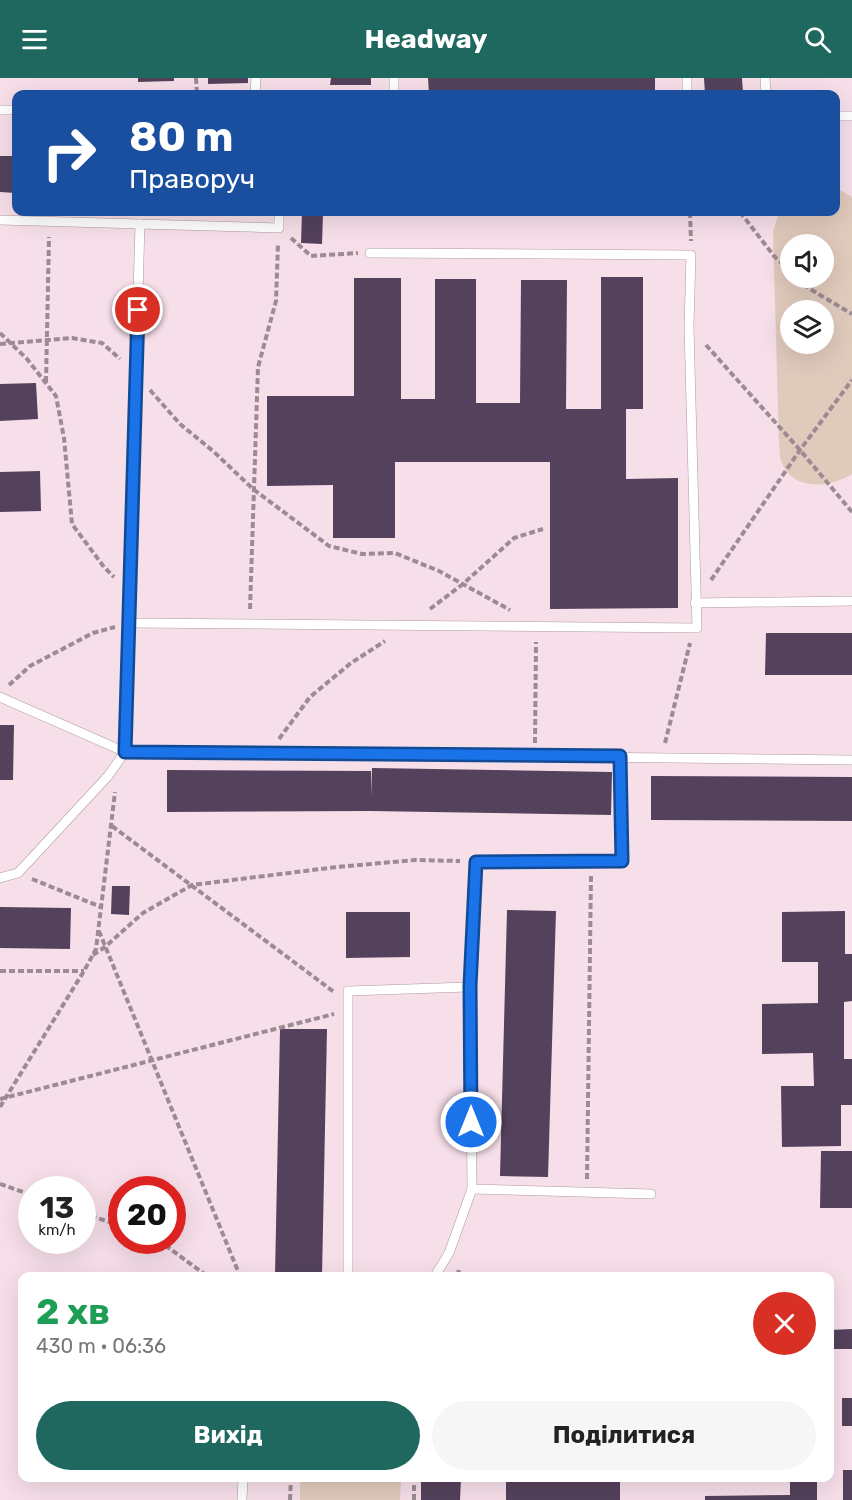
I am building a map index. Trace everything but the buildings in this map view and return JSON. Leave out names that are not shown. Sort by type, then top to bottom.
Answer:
[{"type":"lane","points":[[0,220],[279,228],[279,216]]},
{"type":"lane","points":[[0,878],[18,873],[108,776],[125,752],[140,224]]},
{"type":"lane","points":[[129,623],[697,628],[689,327],[691,255],[370,253]]},
{"type":"lane","points":[[695,603],[852,601]]},
{"type":"lane","points":[[0,697],[125,752],[852,760]]},
{"type":"lane","points":[[437,1272],[449,1253],[472,1190],[470,986],[476,862],[622,861],[620,756]]},
{"type":"lane","points":[[348,1272],[348,990],[470,986]]},
{"type":"lane","points":[[472,1190],[651,1194]]},
{"type":"lane","points":[[242,1500],[243,1482]]},
{"type":"path","points":[[690,216],[691,255]]},
{"type":"path","points":[[743,216],[780,262]]},
{"type":"path","points":[[46,383],[49,221]]},
{"type":"path","points":[[279,228],[311,256],[370,253]]},
{"type":"path","points":[[249,624],[258,367],[276,301],[279,228]]},
{"type":"path","points":[[809,288],[852,314]]},
{"type":"path","points":[[689,327],[800,450],[852,512]]},
{"type":"path","points":[[0,333],[27,359],[56,396],[64,438],[72,524],[104,567],[130,594]]},
{"type":"path","points":[[0,344],[72,338],[102,343],[136,374],[180,424],[253,489],[329,546],[362,554],[395,553],[439,571],[536,626],[534,756]]},
{"type":"path","points":[[695,603],[800,450],[852,380]]},
{"type":"path","points":[[8,687],[30,666],[93,633],[129,623]]},
{"type":"path","points":[[662,757],[694,627]]},
{"type":"path","points":[[0,1107],[96,949],[119,761]]},
{"type":"path","points":[[111,825],[348,1006]]},
{"type":"path","points":[[93,956],[143,913],[192,885],[415,860],[476,862]]},
{"type":"path","points":[[587,1192],[591,861]]},
{"type":"path","points":[[18,873],[101,907]]},
{"type":"path","points":[[98,931],[238,1272]]},
{"type":"path","points":[[0,971],[84,971]]},
{"type":"path","points":[[0,1099],[348,1006]]},
{"type":"path","points":[[0,1184],[18,1190]]},
{"type":"path","points":[[177,1254],[202,1272]]},
{"type":"path","points":[[290,1500],[291,1482]]},
{"type":"path","points":[[414,1482],[414,1500]]},
{"type":"shaded area","points":[[840,190],[852,197],[852,474],[824,484],[803,482],[787,472],[780,456],[773,232],[778,216],[840,216]]},
{"type":"shaded area","points":[[300,1482],[401,1482],[400,1500],[300,1500]]},
{"type":"route","points":[[138,310],[125,752],[620,756],[622,861],[476,862],[470,986],[471,1122]]}]
